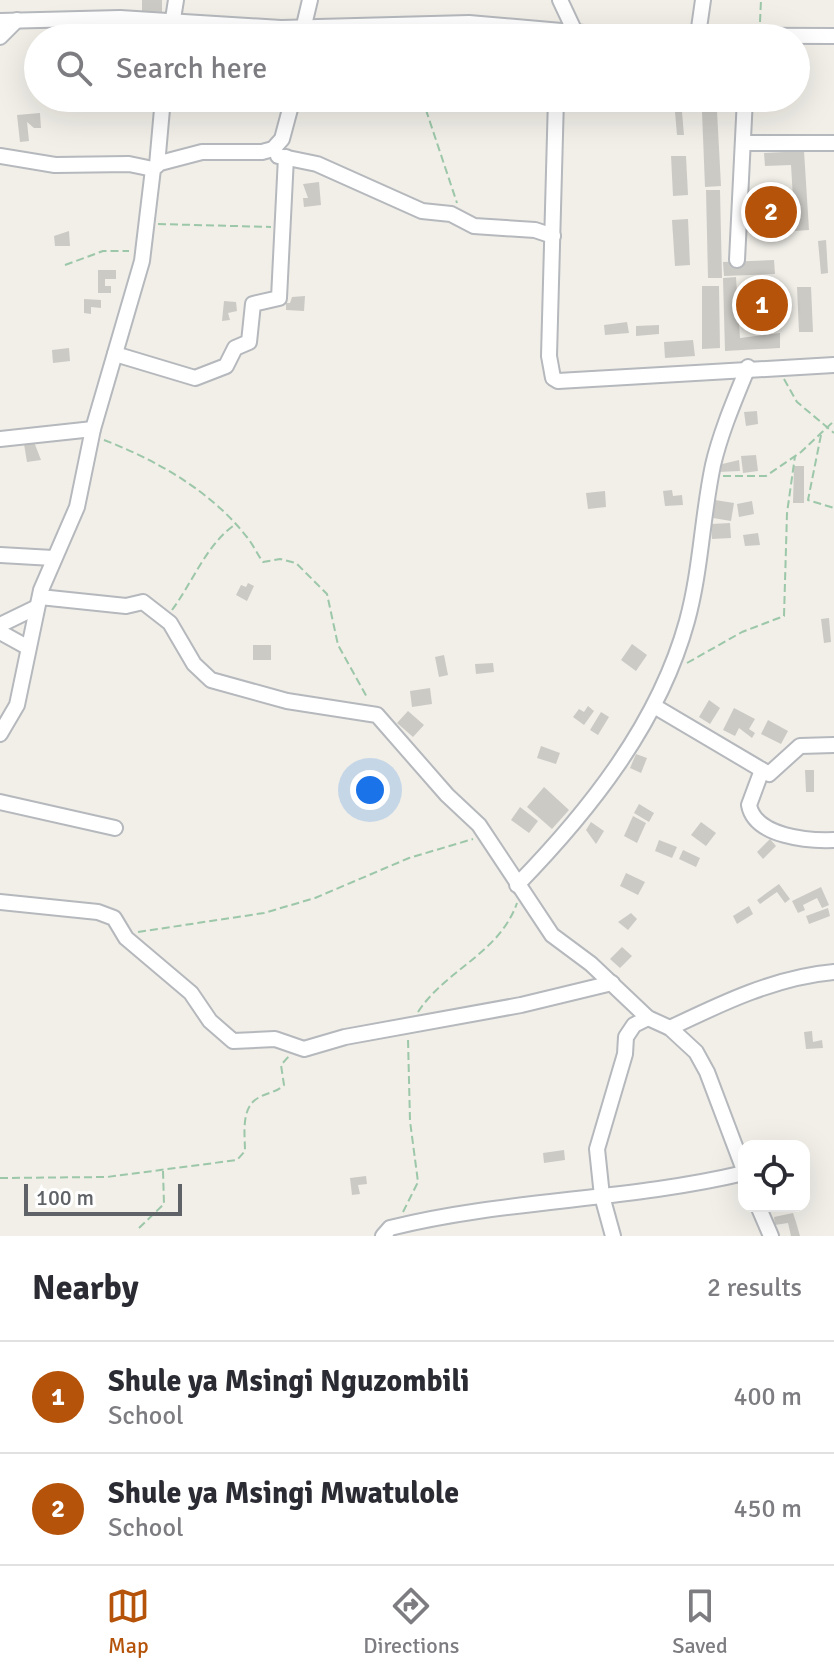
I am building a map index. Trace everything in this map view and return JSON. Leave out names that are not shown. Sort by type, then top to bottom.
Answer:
[{"type":"street","points":[[172,24],[176,0]]},
{"type":"street","points":[[303,24],[310,0]]},
{"type":"street","points":[[560,0],[571,24]]},
{"type":"street","points":[[700,24],[703,0]]},
{"type":"street","points":[[0,37],[17,20]]},
{"type":"street","points":[[0,21],[173,21],[205,24]]},
{"type":"street","points":[[452,24],[477,24]]},
{"type":"street","points":[[810,36],[834,36]]},
{"type":"street","points":[[0,734],[17,705],[38,602],[53,558],[77,507],[92,432],[143,251],[161,112]]},
{"type":"street","points":[[262,152],[280,143],[289,112]]},
{"type":"street","points":[[556,112],[549,356],[551,374],[555,380],[748,367],[834,365]]},
{"type":"street","points":[[737,260],[744,112]]},
{"type":"street","points":[[743,143],[834,143]]},
{"type":"street","points":[[0,156],[55,165],[129,164],[155,167],[202,152],[262,152],[317,164],[412,208],[461,219],[474,226],[535,230],[553,236]]},
{"type":"street","points":[[115,354],[195,378],[226,366],[235,348],[250,341],[253,304],[279,299],[286,157]]},
{"type":"street","points":[[519,888],[625,754],[654,706],[670,671],[693,597],[712,476],[733,402],[748,367]]},
{"type":"street","points":[[0,439],[92,432]]},
{"type":"street","points":[[0,555],[53,558]]},
{"type":"street","points":[[0,625],[38,602],[126,606],[143,602],[165,620],[194,664],[217,682],[319,707],[377,715],[486,835],[552,935],[612,983],[648,1018],[670,1028],[702,1060],[738,1156]]},
{"type":"street","points":[[0,632],[27,647]]},
{"type":"street","points":[[654,706],[772,773],[793,750],[803,745],[834,745]]},
{"type":"street","points":[[762,770],[749,805],[755,816],[792,839],[834,840]]},
{"type":"street","points":[[0,802],[115,828]]},
{"type":"street","points":[[0,902],[98,912],[114,918],[126,938],[191,993],[227,1038],[243,1042],[275,1039],[297,1049],[411,1024],[521,1005],[612,983]]},
{"type":"street","points":[[670,1028],[759,989],[804,976],[834,972]]},
{"type":"street","points":[[613,1236],[602,1196],[597,1149],[625,1054],[626,1037],[634,1025],[648,1018]]},
{"type":"street","points":[[386,1232],[473,1211],[696,1184],[738,1174]]},
{"type":"street","points":[[761,1212],[771,1236]]},
{"type":"path","points":[[756,24],[761,0]]},
{"type":"path","points":[[427,112],[452,178],[461,219]]},
{"type":"path","points":[[145,226],[177,222],[230,227],[285,226]]},
{"type":"path","points":[[65,265],[103,251],[143,251]]},
{"type":"path","points":[[779,366],[797,402],[834,433]]},
{"type":"path","points":[[712,476],[764,477],[795,456],[834,421]]},
{"type":"path","points":[[92,432],[149,457],[198,492],[246,536],[263,562],[280,559],[296,563],[327,594],[338,645],[377,715]]},
{"type":"path","points":[[822,432],[808,500],[834,508]]},
{"type":"path","points":[[670,671],[742,632],[784,616],[787,513],[795,456]]},
{"type":"path","points":[[165,620],[188,591],[215,542],[234,525]]},
{"type":"path","points":[[121,927],[135,933],[147,932],[264,913],[315,898],[409,858],[486,835]]},
{"type":"path","points":[[386,1232],[411,1202],[418,1182],[409,1096],[411,1058],[408,1033],[411,1024],[439,984],[482,955],[513,915],[519,888]]},
{"type":"path","points":[[0,1178],[107,1177],[240,1159],[245,1151],[245,1121],[250,1107],[257,1099],[284,1085],[281,1065],[297,1049]]},
{"type":"path","points":[[139,1228],[164,1204],[163,1169]]},
{"type":"building","points":[[142,0],[162,0],[162,12],[142,11]]},
{"type":"building","points":[[675,112],[682,112],[684,135],[677,135]]},
{"type":"building","points":[[702,112],[717,112],[721,186],[705,187]]},
{"type":"building","points":[[40,113],[41,128],[34,128],[27,122],[29,141],[20,142],[17,115]]},
{"type":"building","points":[[804,151],[809,230],[795,231],[791,165],[765,166],[764,153]]},
{"type":"building","points":[[671,156],[686,156],[688,195],[673,196]]},
{"type":"building","points":[[319,182],[321,205],[304,207],[303,198],[308,198],[303,184]]},
{"type":"building","points":[[706,190],[720,190],[722,278],[708,278]]},
{"type":"building","points":[[688,219],[690,265],[675,266],[672,220]]},
{"type":"building","points":[[69,231],[70,246],[55,246],[54,236]]},
{"type":"building","points":[[826,240],[828,273],[821,274],[818,241]]},
{"type":"building","points":[[774,260],[775,274],[724,276],[723,262]]},
{"type":"building","points":[[98,270],[116,270],[116,279],[105,279],[105,286],[111,286],[111,293],[98,293]]},
{"type":"building","points":[[736,277],[740,338],[780,333],[780,348],[725,351],[723,278]]},
{"type":"building","points":[[702,286],[719,286],[720,348],[702,349]]},
{"type":"building","points":[[797,287],[811,287],[813,332],[799,332]]},
{"type":"building","points":[[305,296],[304,311],[286,310],[286,303],[290,303],[292,297]]},
{"type":"building","points":[[84,299],[101,300],[101,308],[91,307],[91,314],[84,313]]},
{"type":"building","points":[[224,301],[236,302],[237,311],[228,313],[230,320],[222,321]]},
{"type":"building","points":[[627,322],[629,333],[605,335],[604,325]]},
{"type":"building","points":[[659,325],[659,334],[636,336],[636,326]]},
{"type":"building","points":[[693,340],[695,356],[665,358],[664,342]]},
{"type":"building","points":[[69,348],[70,361],[53,363],[52,350]]},
{"type":"building","points":[[757,411],[758,424],[746,426],[744,412]]},
{"type":"building","points":[[34,442],[41,460],[27,462],[24,444]]},
{"type":"building","points":[[756,455],[758,471],[743,473],[741,456]]},
{"type":"building","points":[[739,460],[740,471],[718,472],[718,465]]},
{"type":"building","points":[[794,466],[804,466],[804,503],[793,503]]},
{"type":"building","points":[[672,490],[673,496],[682,495],[683,505],[665,506],[663,491]]},
{"type":"building","points":[[605,491],[606,507],[588,509],[586,493]]},
{"type":"building","points":[[715,500],[734,503],[731,521],[713,518]]},
{"type":"building","points":[[752,501],[754,514],[739,517],[737,504]]},
{"type":"building","points":[[730,523],[731,538],[712,539],[711,524]]},
{"type":"building","points":[[758,533],[760,545],[745,546],[743,535]]},
{"type":"building","points":[[248,583],[254,586],[247,601],[236,595],[241,585],[246,587]]},
{"type":"building","points":[[829,618],[831,642],[824,643],[821,619]]},
{"type":"building","points":[[632,644],[647,655],[636,671],[621,660]]},
{"type":"building","points":[[253,645],[271,645],[271,660],[253,660]]},
{"type":"building","points":[[444,655],[448,675],[439,677],[435,657]]},
{"type":"building","points":[[493,663],[494,672],[476,674],[475,664]]},
{"type":"building","points":[[430,688],[432,704],[412,707],[410,691]]},
{"type":"building","points":[[709,700],[720,708],[710,724],[699,717]]},
{"type":"building","points":[[588,706],[594,711],[584,725],[573,717],[579,709],[584,712]]},
{"type":"building","points":[[734,708],[755,719],[749,729],[755,733],[752,738],[739,728],[735,736],[723,730]]},
{"type":"building","points":[[408,711],[424,725],[413,737],[397,723]]},
{"type":"building","points":[[601,712],[609,717],[598,735],[590,730]]},
{"type":"building","points":[[768,720],[788,731],[781,744],[761,734]]},
{"type":"building","points":[[541,746],[560,753],[556,764],[537,758]]},
{"type":"building","points":[[636,754],[647,758],[641,773],[630,768]]},
{"type":"building","points":[[805,770],[814,770],[814,792],[806,792]]},
{"type":"building","points":[[544,787],[569,810],[552,829],[527,807]]},
{"type":"building","points":[[639,804],[654,813],[649,822],[634,813]]},
{"type":"building","points":[[520,807],[538,821],[529,833],[511,820]]},
{"type":"building","points":[[633,816],[646,823],[637,843],[624,836]]},
{"type":"building","points":[[591,822],[604,831],[596,844],[586,830]]},
{"type":"building","points":[[701,822],[716,833],[706,846],[691,835]]},
{"type":"building","points":[[770,839],[776,846],[763,859],[757,852]]},
{"type":"building","points":[[659,840],[677,847],[672,858],[655,851]]},
{"type":"building","points":[[683,850],[700,858],[696,867],[679,859]]},
{"type":"building","points":[[626,873],[645,882],[638,895],[620,886]]},
{"type":"building","points":[[779,884],[790,899],[785,903],[777,892],[760,904],[757,900]]},
{"type":"building","points":[[821,887],[829,905],[822,908],[817,898],[803,905],[805,910],[798,913],[792,901]]},
{"type":"building","points":[[749,906],[753,914],[737,924],[733,916]]},
{"type":"building","points":[[828,908],[830,916],[809,924],[806,916]]},
{"type":"building","points":[[631,913],[637,919],[628,930],[618,922]]},
{"type":"building","points":[[622,947],[632,956],[620,968],[610,959]]},
{"type":"building","points":[[812,1031],[813,1042],[822,1040],[823,1048],[806,1049],[804,1032]]},
{"type":"building","points":[[564,1150],[565,1160],[544,1163],[543,1153]]},
{"type":"building","points":[[366,1176],[367,1184],[358,1185],[360,1194],[352,1195],[350,1178]]},
{"type":"building","points":[[793,1213],[800,1236],[791,1236],[788,1223],[775,1225],[774,1217]]},
{"type":"place","name":"Shule ya Msingi Mwatulole","points":[[771,212]]},
{"type":"place","name":"Shule ya Msingi Nguzombili","points":[[762,305]]}]
